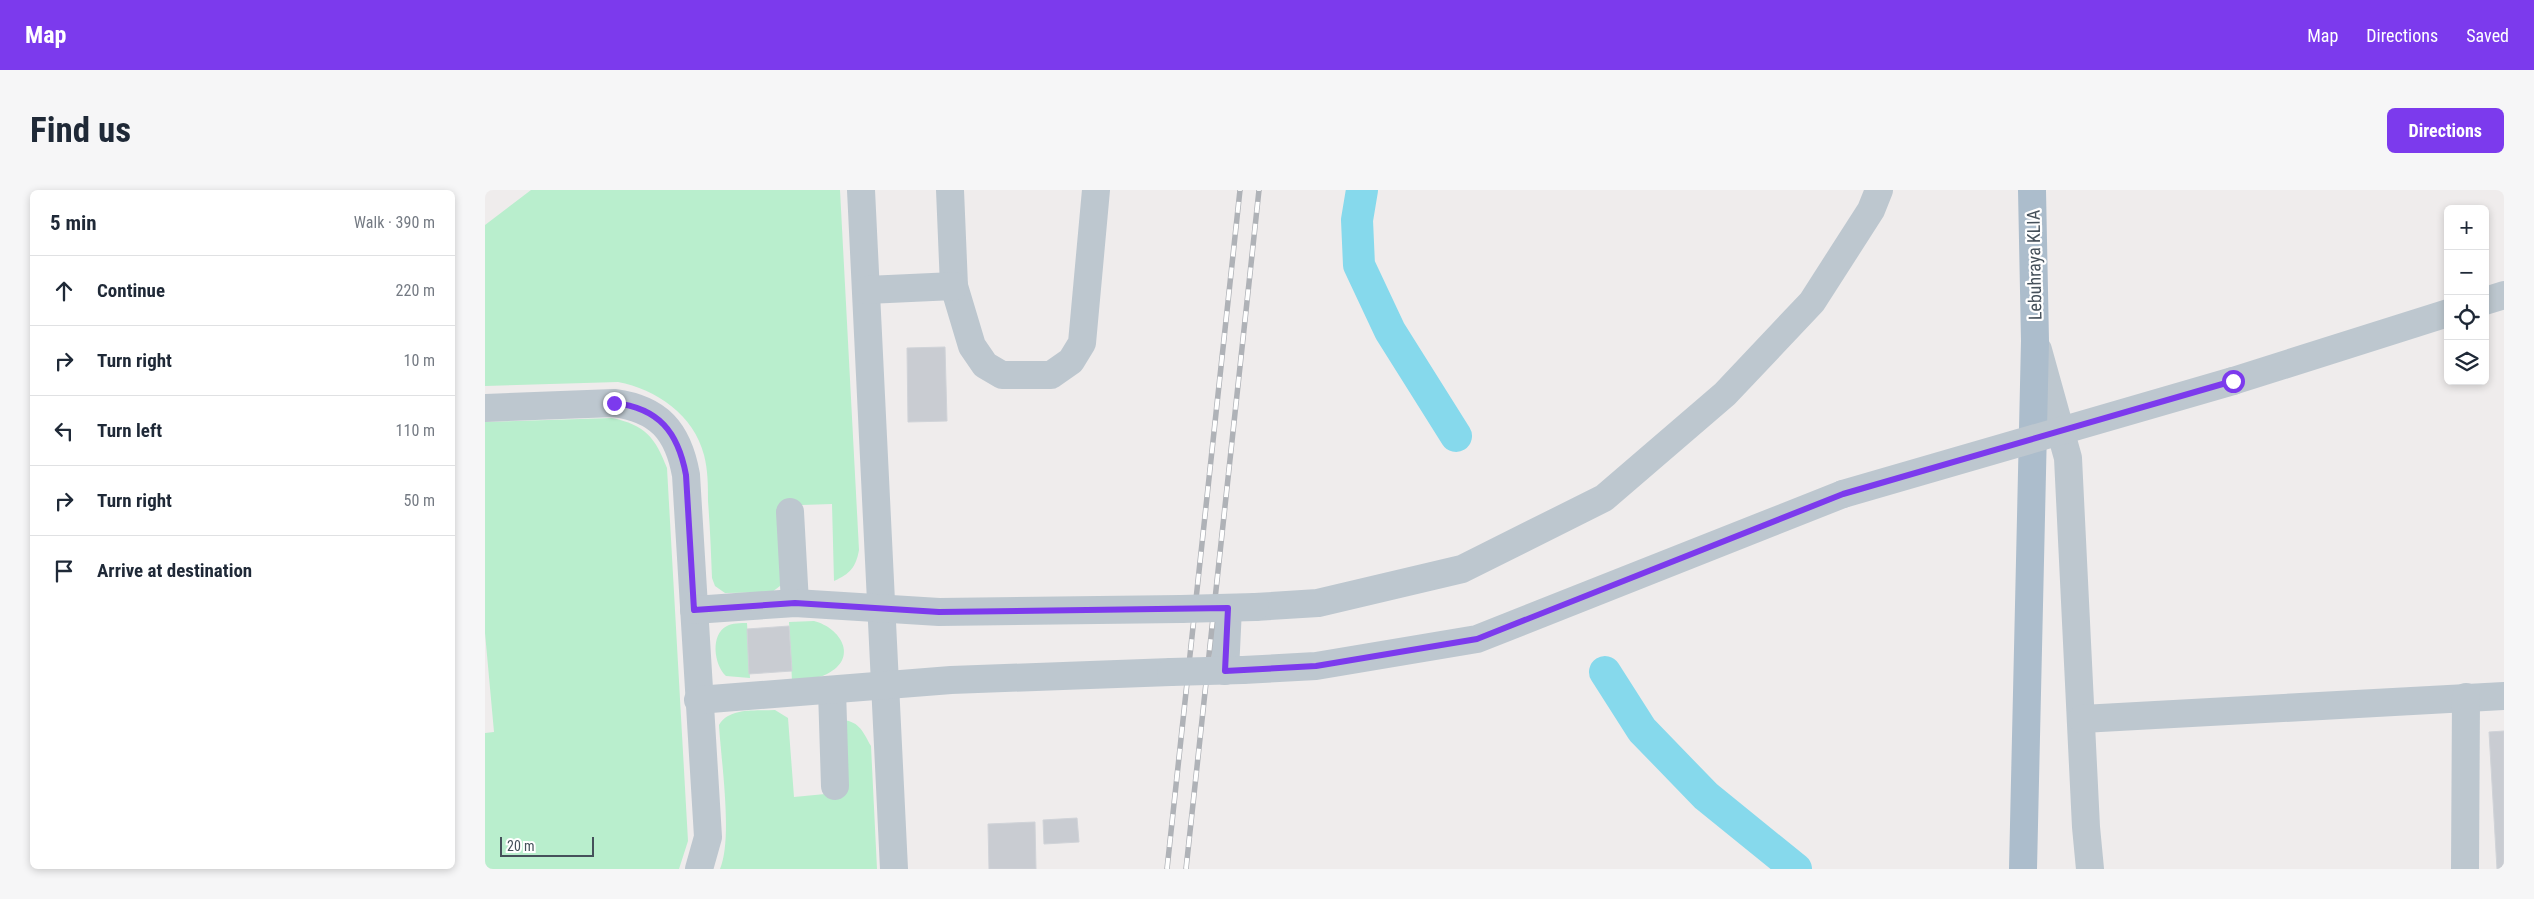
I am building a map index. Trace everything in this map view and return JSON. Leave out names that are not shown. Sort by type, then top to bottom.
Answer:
[{"type":"main road","name":"Lebuhraya KLIA","points":[[2023,869],[2035,341],[2032,190]]},
{"type":"street","points":[[861,190],[894,869]]},
{"type":"street","points":[[950,190],[954,286],[972,346],[985,365],[1002,375],[1051,375],[1071,361],[1081,342],[1096,190]]},
{"type":"street","points":[[694,610],[795,603],[939,612],[1255,607],[1318,603],[1462,569],[1604,498],[1725,394],[1812,302],[1871,210],[1879,190]]},
{"type":"street","points":[[867,290],[954,286]]},
{"type":"street","points":[[2489,300],[2504,295]]},
{"type":"street","points":[[698,700],[951,680],[1316,666],[1477,639],[1843,494],[2233,381],[2444,314]]},
{"type":"street","points":[[2035,341],[2068,458],[2090,869]]},
{"type":"street","points":[[485,408],[614,403],[630,405],[644,411],[669,429],[683,456],[686,475],[698,700],[708,837],[699,869]]},
{"type":"street","points":[[790,512],[795,603]]},
{"type":"street","points":[[1228,608],[1234,670]]},
{"type":"street","points":[[832,690],[835,786]]},
{"type":"street","points":[[2081,719],[2504,696]]},
{"type":"street","points":[[2465,869],[2466,697]]},
{"type":"green space","points":[[531,190],[840,190],[859,550],[856,561],[848,573],[834,581],[832,504],[802,505],[784,583],[772,592],[725,593],[715,586],[712,578],[708,478],[704,455],[692,428],[672,406],[646,391],[618,382],[485,386],[485,225]]},
{"type":"green space","points":[[612,418],[633,424],[647,434],[658,448],[667,468],[688,841],[679,869],[485,869],[485,733],[494,732],[485,633],[485,422]]},
{"type":"green space","points":[[814,621],[832,630],[838,637],[843,644],[842,660],[837,667],[823,676],[792,681],[789,622]]},
{"type":"green space","points":[[747,623],[750,678],[726,676],[719,665],[717,657],[716,642],[718,636],[729,625]]},
{"type":"green space","points":[[752,710],[775,710],[788,718],[794,797],[846,792],[843,720],[857,725],[863,732],[871,746],[877,869],[720,869],[724,855],[726,819],[719,725],[729,715],[736,713]]},
{"type":"building","points":[[945,347],[947,421],[908,422],[907,348]]},
{"type":"building","points":[[789,626],[792,671],[749,674],[747,629]]},
{"type":"building","points":[[2504,731],[2504,869],[2497,869],[2489,732]]},
{"type":"building","points":[[1077,818],[1079,842],[1044,844],[1043,820]]},
{"type":"building","points":[[1035,822],[1036,869],[989,869],[988,824]]},
{"type":"waterway","points":[[1362,190],[1357,220],[1359,265],[1390,331],[1456,436]]},
{"type":"waterway","points":[[1605,672],[1642,730],[1706,796],[1796,869]]},
{"type":"railway","points":[[1167,869],[1240,190]]},
{"type":"railway","points":[[1186,869],[1259,190]]},
{"type":"route","points":[[614,403],[630,405],[658,419],[669,429],[683,456],[686,475],[694,610],[795,603],[939,612],[1228,608],[1225,671],[1316,666],[1477,639],[1843,494],[2233,381]]}]
